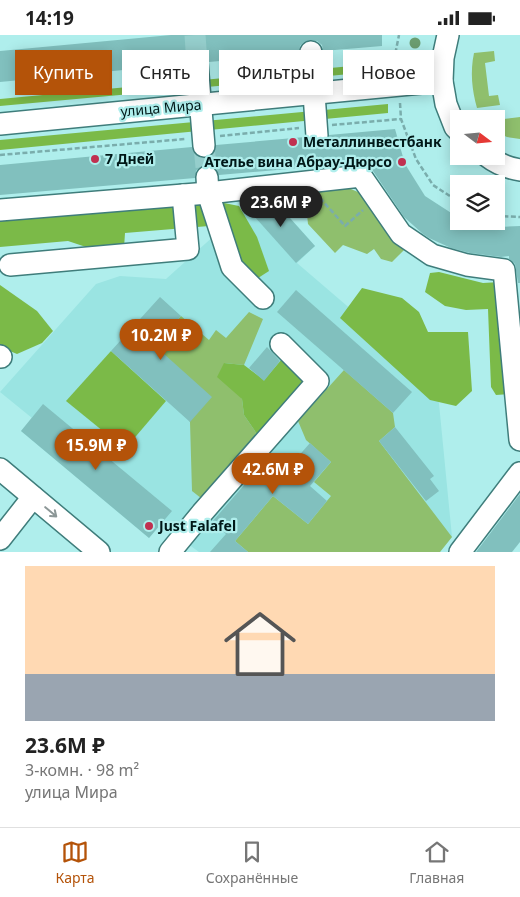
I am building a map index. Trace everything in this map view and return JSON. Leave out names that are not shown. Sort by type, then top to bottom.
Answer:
[{"type":"street","points":[[448,35],[443,58],[442,81],[446,104],[450,113]]},
{"type":"street","name":"улица Мира","points":[[434,82],[442,81]]},
{"type":"street","points":[[200,95],[204,146]]},
{"type":"street","name":"улица Мира","points":[[0,124],[303,95]]},
{"type":"street","points":[[314,95],[317,136]]},
{"type":"street","points":[[504,165],[520,170]]},
{"type":"street","points":[[0,210],[183,195],[208,185],[305,182],[361,176],[401,234],[432,255],[467,265],[504,271],[520,441]]},
{"type":"street","points":[[208,185],[232,267],[262,298]]},
{"type":"street","points":[[10,265],[188,249],[183,195]]},
{"type":"street","points":[[170,552],[318,381],[282,344]]},
{"type":"street","points":[[0,469],[99,552]]},
{"type":"street","points":[[460,552],[520,473]]},
{"type":"street","points":[[0,539],[33,497]]},
{"type":"path","points":[[396,50],[399,35]]},
{"type":"path","points":[[399,95],[400,119],[416,159],[434,185],[450,196]]},
{"type":"path","points":[[305,182],[345,226],[376,198]]},
{"type":"path","points":[[505,216],[520,217]]},
{"type":"shaded area","points":[[265,190],[315,246],[297,263],[437,383],[452,537],[440,552],[199,552],[161,524],[149,538],[21,431],[32,418],[0,392],[96,284],[120,276],[166,279]]},
{"type":"green space","points":[[494,51],[495,61],[485,63],[489,96],[498,95],[500,105],[477,108],[472,81],[474,53]]},
{"type":"green space","points":[[343,67],[343,75],[333,76],[333,68]]},
{"type":"green space","points":[[219,78],[219,86],[209,87],[209,79]]},
{"type":"green space","points":[[112,88],[122,88],[122,95],[0,106],[0,99],[43,95],[112,95]]},
{"type":"green space","points":[[388,104],[388,113],[0,150],[0,140]]},
{"type":"green space","points":[[520,117],[520,139],[505,136],[505,119]]},
{"type":"green space","points":[[304,186],[346,187],[358,192],[409,245],[392,262],[381,259],[374,249],[367,254],[343,245],[335,253],[308,224]]},
{"type":"green space","points":[[202,199],[209,226],[125,233],[124,248],[95,250],[68,241],[0,247],[0,217]]},
{"type":"green space","points":[[219,202],[239,206],[257,237],[269,271],[255,280],[237,265]]},
{"type":"green space","points":[[439,272],[483,283],[500,282],[510,394],[496,395],[491,387],[488,309],[466,310],[445,306],[425,292],[430,273]]},
{"type":"green space","points":[[0,285],[37,311],[53,331],[42,343],[17,354],[0,345]]},
{"type":"green space","points":[[362,288],[402,298],[419,312],[428,332],[468,332],[472,391],[456,406],[430,400],[340,318]]},
{"type":"green space","points":[[249,312],[263,319],[244,365],[224,363],[242,399],[244,415],[259,437],[206,502],[192,491],[190,422],[154,345],[181,316],[209,340],[216,330],[226,338]]},
{"type":"green space","points":[[111,351],[166,401],[125,449],[66,401]]},
{"type":"green space","points":[[282,359],[306,381],[259,437],[244,415],[242,399],[217,377],[224,363],[244,365],[264,380]]},
{"type":"green space","points":[[344,370],[393,413],[395,427],[379,441],[452,537],[440,552],[248,552],[235,541],[273,496],[308,524],[331,496],[314,482],[331,462],[306,440],[298,421]]},
{"type":"building","points":[[171,35],[382,35],[382,46],[323,50],[322,45],[317,41],[310,40],[304,42],[300,46],[300,50],[219,50],[219,61],[209,62],[209,50],[122,50],[122,70],[112,71],[112,50],[15,50],[15,81],[0,82],[0,51]]},
{"type":"building","points":[[395,129],[405,164],[425,196],[450,212],[450,230],[505,230],[505,227],[520,226],[520,283],[518,283],[515,264],[509,259],[509,256],[501,257],[470,253],[451,248],[423,234],[404,217],[369,162],[219,175],[213,166],[206,165],[196,171],[195,178],[0,195],[0,165],[192,147],[198,157],[206,158],[212,156],[216,145],[305,137],[306,143],[311,147],[318,148],[328,142],[329,135]]},
{"type":"building","points":[[272,198],[315,246],[296,263],[246,207],[253,201]]},
{"type":"building","points":[[296,290],[412,392],[393,413],[277,312]]},
{"type":"building","points":[[160,297],[181,316],[154,345],[212,397],[190,422],[111,351]]},
{"type":"building","points":[[267,347],[280,361],[264,381],[249,368]]},
{"type":"building","points":[[43,404],[172,511],[149,538],[21,431]]},
{"type":"building","points":[[395,427],[434,476],[430,479],[439,491],[426,501],[379,441]]},
{"type":"building","points":[[310,443],[331,462],[310,486],[327,501],[308,524],[273,496],[235,541],[248,552],[210,552],[226,534],[212,522],[271,454],[288,468]]},
{"type":"building","points":[[520,494],[520,542],[512,552],[476,552]]},
{"type":"tunnel","points":[[195,35],[196,50]]},
{"type":"tunnel","points":[[204,146],[207,177]]},
{"type":"place","name":"Металлинвестбанк","points":[[293,142]]},
{"type":"place","name":"7 Дней","points":[[95,159]]},
{"type":"place","name":"Ателье вина Абрау-Дюрсо","points":[[402,162]]},
{"type":"place","name":"Just Falafel","points":[[149,526]]}]
